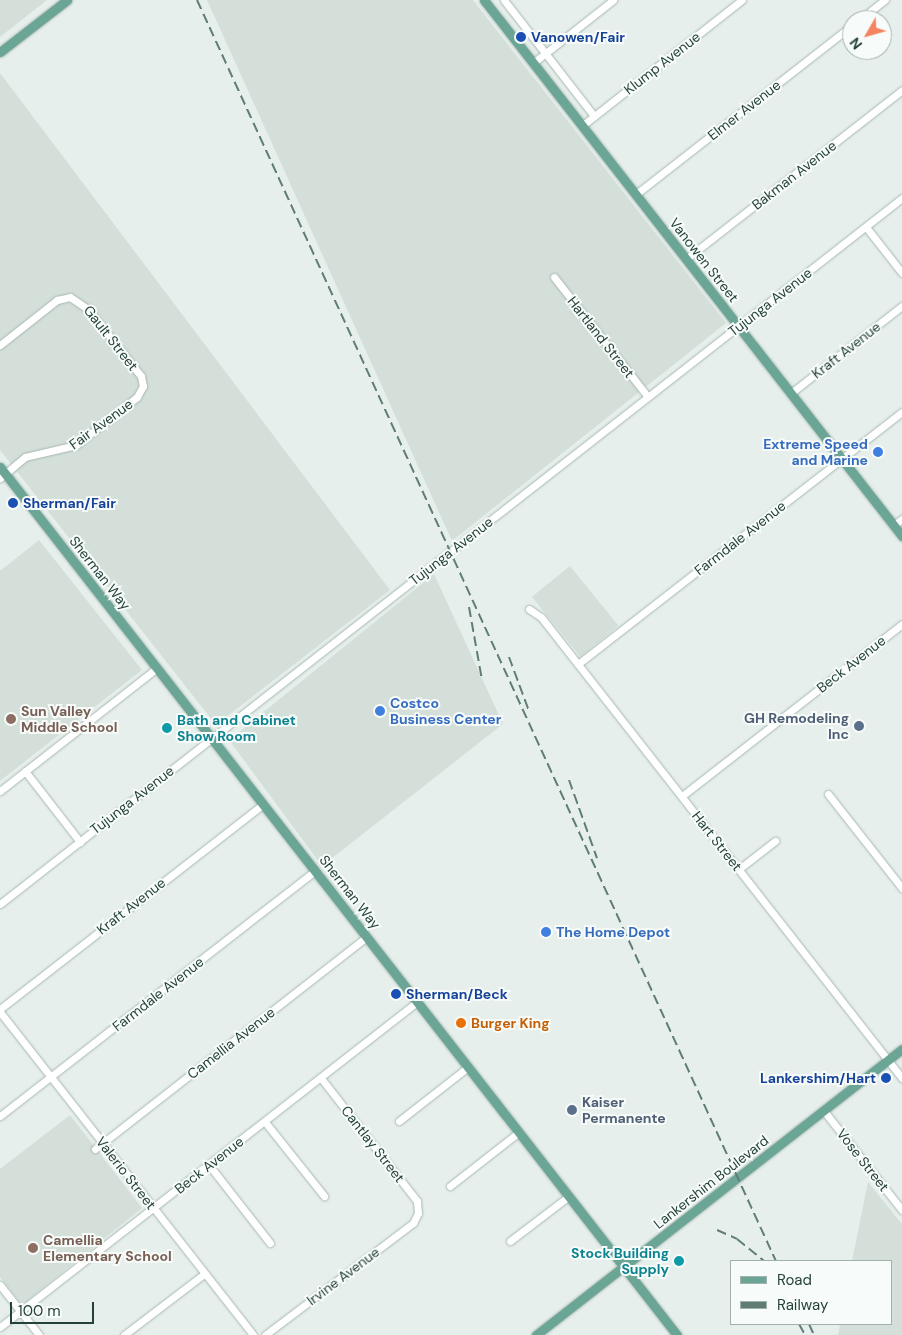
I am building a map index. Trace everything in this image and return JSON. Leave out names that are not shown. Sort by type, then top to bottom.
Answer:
[{"type":"main road","points":[[0,52],[67,0]]},
{"type":"main road","name":"Vanowen Street","points":[[484,0],[902,536]]},
{"type":"main road","name":"Sherman Way","points":[[2,473],[157,668],[677,1335]]},
{"type":"main road","name":"Lankershim Boulevard","points":[[536,1335],[902,1049]]},
{"type":"street","points":[[504,0],[594,116]]},
{"type":"street","points":[[533,63],[613,0]]},
{"type":"street","name":"Klump Avenue","points":[[583,125],[742,0]]},
{"type":"street","points":[[872,10],[885,0]]},
{"type":"street","name":"Elmer Avenue","points":[[636,194],[842,34]]},
{"type":"street","name":"Bakman Avenue","points":[[686,259],[902,90]]},
{"type":"street","name":"Tujunga Avenue","points":[[0,904],[902,198]]},
{"type":"street","points":[[866,227],[902,273]]},
{"type":"street","name":"Hartland Street","points":[[554,277],[648,397]]},
{"type":"street","name":"Gault Street","points":[[0,345],[57,300],[70,296],[88,309],[141,376],[143,386]]},
{"type":"street","name":"Kraft Avenue","points":[[790,393],[902,306]]},
{"type":"street","name":"Fair Avenue","points":[[2,473],[25,457],[76,445],[137,397],[143,386]]},
{"type":"street","name":"Farmdale Avenue","points":[[578,664],[902,412]]},
{"type":"street","points":[[894,525],[902,518]]},
{"type":"street","name":"Hart Street","points":[[529,609],[541,617],[902,1078]]},
{"type":"street","name":"Beck Avenue","points":[[682,796],[902,624]]},
{"type":"street","points":[[0,791],[157,668]]},
{"type":"street","points":[[25,771],[80,842]]},
{"type":"street","points":[[828,794],[902,888]]},
{"type":"street","name":"Kraft Avenue","points":[[0,1010],[263,804]]},
{"type":"street","points":[[739,869],[776,841]]},
{"type":"street","name":"Farmdale Avenue","points":[[0,1116],[315,871]]},
{"type":"street","name":"Camellia Avenue","points":[[95,1149],[366,937]]},
{"type":"street","name":"Beck Avenue","points":[[0,1327],[417,1002]]},
{"type":"street","name":"Valerio Street","points":[[0,1010],[253,1335]]},
{"type":"street","points":[[399,1121],[468,1067]]},
{"type":"street","name":"Cantlay Street","points":[[321,1078],[417,1201],[418,1213]]},
{"type":"street","name":"Vose Street","points":[[824,1111],[902,1210]]},
{"type":"street","points":[[265,1122],[324,1196]]},
{"type":"street","points":[[450,1186],[519,1132]]},
{"type":"street","points":[[209,1166],[270,1243]]},
{"type":"street","points":[[510,1241],[569,1196]]},
{"type":"street","name":"Irvine Avenue","points":[[265,1335],[413,1222],[418,1213]]},
{"type":"street","points":[[124,1335],[204,1274]]},
{"type":"street","points":[[0,1285],[38,1335]]},
{"type":"shaded area","points":[[0,0],[47,0],[0,37]]},
{"type":"shaded area","points":[[207,0],[473,0],[726,323],[452,541]]},
{"type":"shaded area","points":[[0,73],[390,590],[216,725],[0,450]]},
{"type":"shaded area","points":[[39,540],[142,670],[0,781],[0,571]]},
{"type":"shaded area","points":[[570,566],[618,626],[580,657],[532,597]]},
{"type":"shaded area","points":[[434,574],[503,724],[322,866],[229,740]]},
{"type":"shaded area","points":[[70,1115],[142,1208],[22,1305],[0,1277],[0,1169]]},
{"type":"shaded area","points":[[868,1182],[902,1224],[902,1335],[838,1335],[840,1325],[892,1325],[892,1260],[852,1260]]},
{"type":"railway","points":[[197,0],[776,1260]]},
{"type":"railway","points":[[469,607],[482,680]]},
{"type":"railway","points":[[509,657],[529,711]]},
{"type":"railway","points":[[569,780],[597,858]]},
{"type":"railway","points":[[717,1230],[737,1239],[763,1260]]},
{"type":"railway","points":[[800,1325],[805,1335]]},
{"type":"railway","points":[[809,1325],[814,1335]]},
{"type":"place","name":"Vanowen/Fair","points":[[521,37]]},
{"type":"place","name":"Extreme Speed and Marine","points":[[878,452]]},
{"type":"place","name":"Sherman/Fair","points":[[13,503]]},
{"type":"place","name":"Costco Business Center","points":[[380,711]]},
{"type":"place","name":"Sun Valley Middle School","points":[[11,719]]},
{"type":"place","name":"GH Remodeling Inc","points":[[859,726]]},
{"type":"place","name":"Bath and Cabinet Show Room","points":[[167,728]]},
{"type":"place","name":"The Home Depot","points":[[546,932]]},
{"type":"place","name":"Sherman/Beck","points":[[396,994]]},
{"type":"place","name":"Burger King","points":[[461,1023]]},
{"type":"place","name":"Lankershim/Hart","points":[[886,1078]]},
{"type":"place","name":"Kaiser Permanente","points":[[572,1110]]},
{"type":"place","name":"Camellia Elementary School","points":[[33,1248]]},
{"type":"place","name":"Stock Building Supply","points":[[679,1261]]}]
